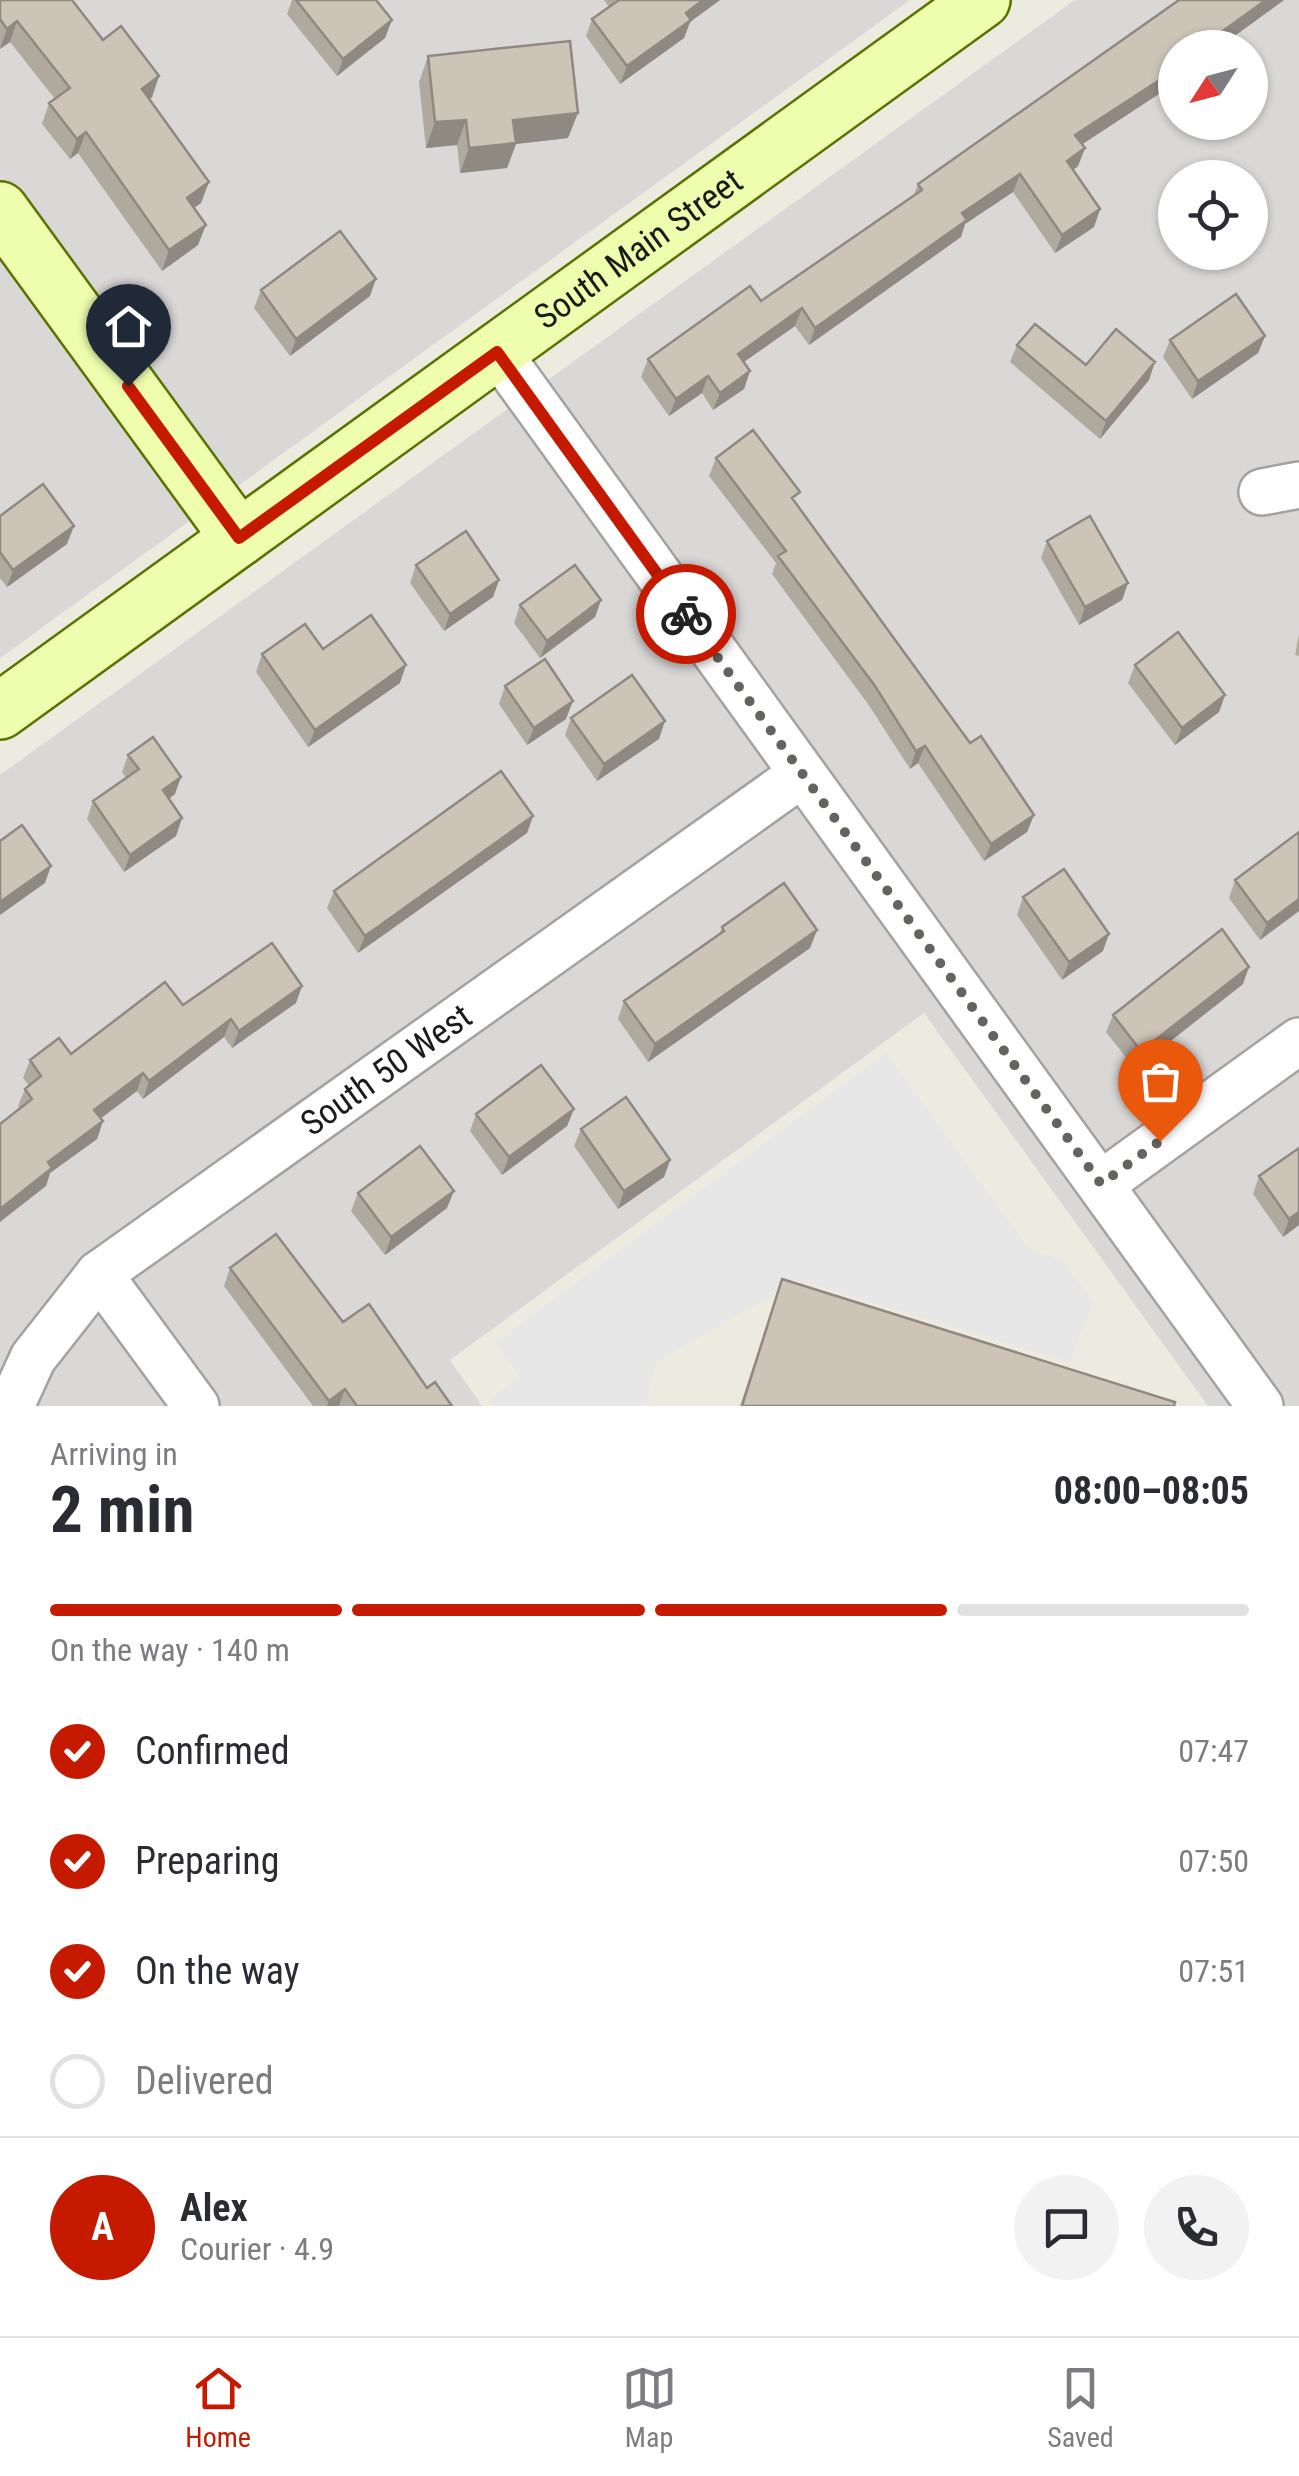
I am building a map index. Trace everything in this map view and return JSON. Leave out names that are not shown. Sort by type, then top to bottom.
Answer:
[{"type":"street","name":"South Main Street","points":[[0,711],[497,352],[960,6]]},
{"type":"street","points":[[0,210],[239,538]]},
{"type":"street","points":[[497,352],[1260,1406]]},
{"type":"street","name":"South 50 West","points":[[11,1406],[33,1358],[99,1274],[802,774]]},
{"type":"street","points":[[1101,1184],[1299,1041]]},
{"type":"street","points":[[99,1274],[196,1406]]},
{"type":"shaded area","points":[[0,0],[910,0],[0,658]]},
{"type":"shaded area","points":[[1075,0],[1299,0],[1299,1406],[1208,1406],[924,1013],[450,1360],[482,1406],[0,1406],[0,775]]},
{"type":"shaded area","points":[[886,1053],[1029,1249],[1063,1261],[1093,1302],[1069,1362],[799,1280],[656,1362],[645,1406],[493,1406],[489,1400],[520,1377],[495,1343]]},
{"type":"building","points":[[0,0],[72,0],[103,40],[121,26],[159,76],[142,89],[209,182],[187,198],[206,225],[169,250],[86,132],[77,139],[49,103],[70,88],[17,21],[7,29],[0,19]]},
{"type":"building","points":[[296,0],[376,0],[392,20],[343,59]]},
{"type":"building","points":[[619,0],[703,0],[686,13],[691,20],[627,66],[592,19]]},
{"type":"building","points":[[1179,0],[1266,0],[1224,30],[1158,30],[1158,81],[1075,135],[1085,148],[1067,161],[1100,209],[1062,235],[1020,174],[962,213],[967,220],[815,328],[802,308],[738,354],[750,371],[720,393],[708,376],[676,399],[648,359],[750,286],[761,301],[922,190],[918,184]]},
{"type":"building","points":[[570,41],[578,113],[513,120],[516,143],[469,148],[466,120],[435,122],[428,56]]},
{"type":"building","points":[[340,231],[376,279],[296,339],[261,290]]},
{"type":"building","points":[[1236,294],[1265,336],[1198,381],[1170,340]]},
{"type":"building","points":[[1035,324],[1086,365],[1116,329],[1155,362],[1106,421],[1017,345]]},
{"type":"building","points":[[753,430],[800,492],[792,498],[970,743],[981,736],[1034,815],[991,844],[925,746],[916,751],[875,686],[778,556],[786,551],[716,458]]},
{"type":"building","points":[[43,484],[74,526],[13,570],[0,552],[0,516]]},
{"type":"building","points":[[1090,516],[1128,583],[1085,607],[1047,541]]},
{"type":"building","points":[[466,531],[499,580],[450,614],[416,565]]},
{"type":"building","points":[[575,565],[601,600],[547,641],[520,605]]},
{"type":"building","points":[[371,615],[406,665],[315,730],[262,654],[305,624],[323,649]]},
{"type":"building","points":[[1178,632],[1225,695],[1182,728],[1135,665]]},
{"type":"building","points":[[545,659],[573,701],[534,728],[505,686]]},
{"type":"building","points":[[632,675],[665,721],[604,764],[571,718]]},
{"type":"building","points":[[153,737],[181,777],[163,790],[182,818],[130,855],[93,801],[139,769],[128,755]]},
{"type":"building","points":[[501,771],[533,816],[365,936],[334,891]]},
{"type":"building","points":[[22,825],[51,866],[0,902],[0,841]]},
{"type":"building","points":[[1299,832],[1299,899],[1267,923],[1235,880]]},
{"type":"building","points":[[1064,869],[1109,934],[1069,962],[1023,897]]},
{"type":"building","points":[[784,883],[817,930],[655,1044],[624,1001],[724,931],[722,927]]},
{"type":"building","points":[[1222,929],[1249,967],[1141,1051],[1113,1015]]},
{"type":"building","points":[[272,943],[302,986],[239,1031],[231,1019],[149,1081],[143,1073],[94,1110],[103,1121],[48,1162],[52,1168],[0,1209],[0,1124],[32,1099],[25,1089],[41,1076],[30,1060],[59,1038],[71,1054],[165,982],[183,1005]]},
{"type":"building","points":[[541,1065],[574,1109],[509,1157],[476,1114]]},
{"type":"building","points":[[626,1097],[670,1160],[624,1191],[581,1129]]},
{"type":"building","points":[[420,1146],[454,1191],[391,1237],[358,1193]]},
{"type":"building","points":[[1299,1148],[1299,1212],[1289,1219],[1259,1176]]},
{"type":"building","points":[[276,1234],[343,1322],[369,1304],[427,1388],[435,1382],[452,1406],[357,1406],[345,1389],[329,1401],[230,1268]]},
{"type":"building","points":[[782,1279],[1175,1402],[1174,1406],[742,1406]]},
{"type":"way so far","points":[[686,614],[1101,1184],[1160,1141]]},
{"type":"route","points":[[128,386],[239,538],[497,352],[686,614]]}]
